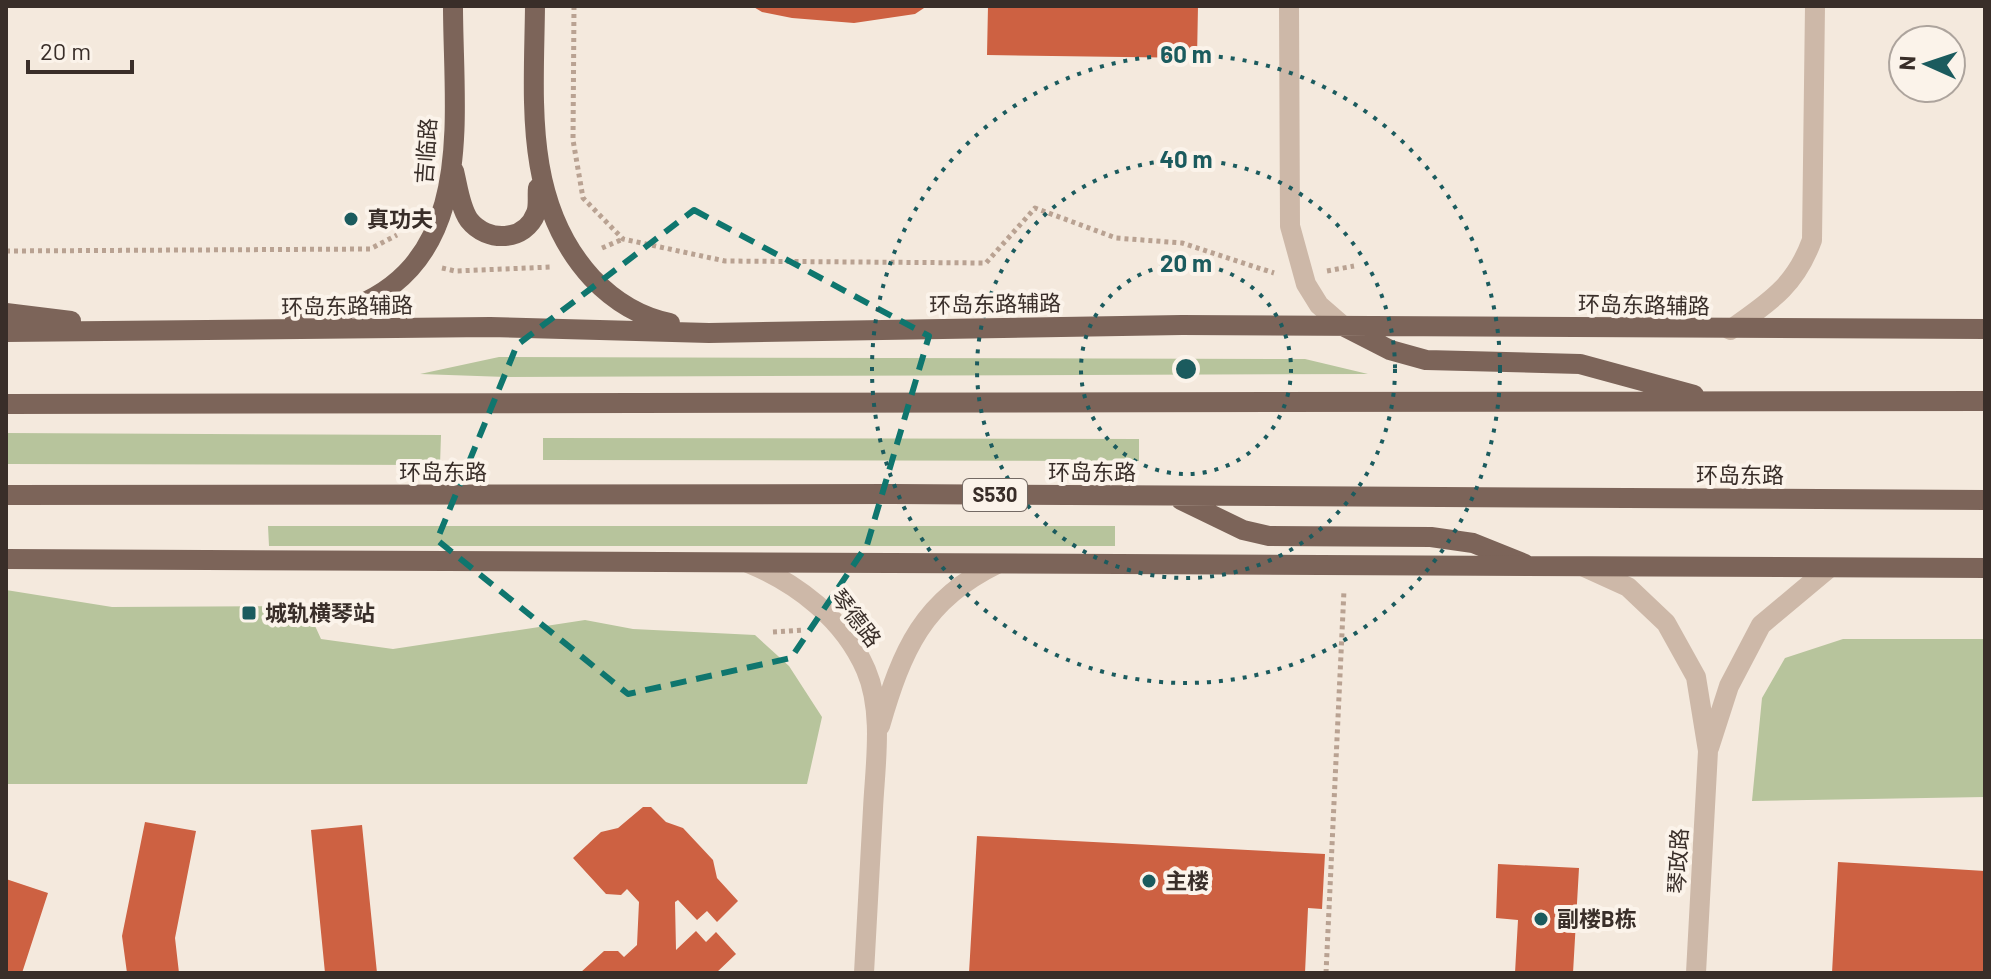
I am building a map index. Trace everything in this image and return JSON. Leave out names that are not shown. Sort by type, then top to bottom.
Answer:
[{"type":"main road","name":"吉临路","points":[[261,332],[349,309],[382,292],[412,269],[435,237],[453,164],[453,6]]},
{"type":"main road","points":[[524,6],[534,79]]},
{"type":"main road","points":[[453,164],[468,218],[481,232],[507,238],[526,228],[537,212],[535,6]]},
{"type":"main road","points":[[538,166],[558,232],[606,293],[648,319],[709,333]]},
{"type":"main road","points":[[6,313],[171,332]]},
{"type":"main road","points":[[1342,325],[1390,350],[1426,360],[1580,364],[1716,401]]},
{"type":"main road","name":"环岛东路辅路","points":[[6,332],[261,332],[490,327],[709,333],[1342,325],[1730,330],[1985,329]]},
{"type":"main road","points":[[6,404],[1985,401]]},
{"type":"main road","name":"环岛东路","points":[[6,495],[1985,500]]},
{"type":"main road","points":[[1173,496],[1243,530],[1269,536],[1431,537],[1473,543],[1534,567]]},
{"type":"main road","points":[[6,559],[1985,568]]},
{"type":"street","points":[[1289,6],[1290,226],[1302,275],[1319,305],[1342,325]]},
{"type":"street","points":[[1730,330],[1780,294],[1803,266],[1812,240],[1815,6]]},
{"type":"street","name":"琴德路","points":[[744,562],[779,576],[805,592],[839,628],[866,671],[876,741],[864,973]]},
{"type":"street","name":"琴德路","points":[[876,741],[900,669],[917,632],[938,603],[955,588],[997,564]]},
{"type":"street","points":[[1584,567],[1628,587],[1666,623],[1696,677],[1708,751]]},
{"type":"street","points":[[1708,751],[1729,686],[1761,625],[1829,568]]},
{"type":"street","name":"琴政路","points":[[1696,973],[1708,751]]},
{"type":"path","points":[[574,6],[573,140],[583,198],[623,239],[725,261],[986,263],[1035,208],[1116,238],[1182,243],[1269,272],[1302,275],[1354,266]]},
{"type":"path","points":[[6,251],[370,249],[394,239],[403,227]]},
{"type":"path","points":[[1326,973],[1344,567]]},
{"type":"path","points":[[773,632],[806,630]]},
{"type":"highlighted area","points":[[694,210],[929,336],[867,545],[791,658],[628,694],[437,540],[517,345]]},
{"type":"green space","points":[[499,357],[1305,359],[1368,374],[506,377],[420,374]]},
{"type":"green space","points":[[6,433],[441,435],[440,465],[6,464]]},
{"type":"green space","points":[[543,438],[1139,439],[1139,461],[543,460]]},
{"type":"green space","points":[[268,526],[1115,526],[1115,546],[269,546]]},
{"type":"green space","points":[[6,590],[112,607],[306,606],[321,639],[393,649],[585,620],[633,629],[755,635],[789,666],[822,717],[807,784],[6,784]]},
{"type":"green space","points":[[1843,639],[1985,639],[1985,797],[1752,801],[1762,698],[1785,658]]},
{"type":"building","points":[[752,6],[927,6],[915,14],[854,23],[792,18],[762,12]]},
{"type":"building","points":[[988,6],[1198,6],[1197,58],[987,55]]},
{"type":"building","points":[[643,807],[651,807],[666,822],[683,828],[713,860],[717,878],[738,901],[717,922],[707,911],[697,920],[678,900],[675,902],[676,950],[696,931],[706,942],[716,932],[736,954],[716,973],[580,973],[604,951],[618,951],[624,957],[637,945],[639,902],[627,889],[621,895],[606,894],[573,858],[601,832],[618,828]]},
{"type":"building","points":[[145,822],[196,831],[175,938],[179,973],[127,973],[122,936]]},
{"type":"building","points":[[362,825],[377,973],[325,973],[311,830]]},
{"type":"building","name":"主楼","points":[[977,836],[1325,854],[1322,909],[1308,908],[1305,973],[969,973]]},
{"type":"building","points":[[1838,862],[1985,871],[1985,973],[1832,973]]},
{"type":"building","name":"副楼B栋","points":[[1498,864],[1579,868],[1573,973],[1515,973],[1518,920],[1496,918]]},
{"type":"building","points":[[6,879],[48,893],[22,973],[6,973]]},
{"type":"place","name":"真功夫","points":[[351,219]]},
{"type":"place","name":"城轨横琴站","points":[[249,613]]},
{"type":"place","name":"主楼","points":[[1149,881]]},
{"type":"place","name":"副楼B栋","points":[[1541,919]]}]
